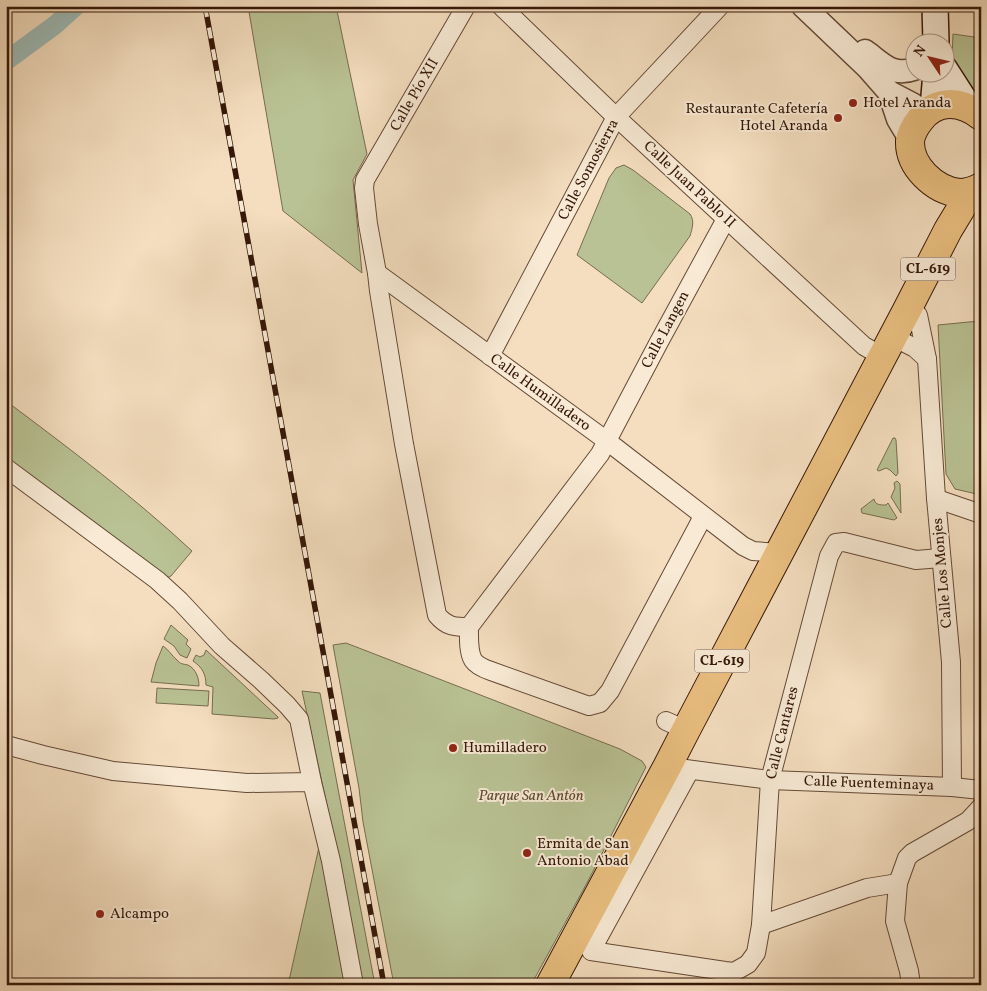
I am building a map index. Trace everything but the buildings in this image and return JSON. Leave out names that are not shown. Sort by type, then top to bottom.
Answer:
[{"type":"main road","points":[[935,6],[936,32]]},
{"type":"main road","points":[[929,110],[934,82]]},
{"type":"main road","points":[[954,82],[976,113]]},
{"type":"main road","points":[[976,113],[951,104],[938,105],[929,110],[917,124],[910,139],[912,152],[919,170],[933,182],[959,193],[976,190]]},
{"type":"main road","points":[[941,187],[948,205],[948,230]]},
{"type":"main road","points":[[948,230],[976,190]]},
{"type":"main road","name":"CL-619","points":[[550,985],[679,768],[676,725],[780,553],[948,230]]},
{"type":"street","name":"Calle Pío XII","points":[[377,273],[368,224],[364,184],[466,6]]},
{"type":"street","name":"Calle Juan Pablo II","points":[[501,6],[616,117],[864,346],[888,347]]},
{"type":"street","name":"Calle Somosierra","points":[[490,356],[616,117],[720,6]]},
{"type":"street","points":[[803,6],[868,68],[889,92],[912,104],[929,110]]},
{"type":"street","points":[[835,36],[866,51],[884,66],[894,71],[904,72]]},
{"type":"street","points":[[889,92],[898,119],[910,139]]},
{"type":"street","name":"Calle Langen","points":[[469,627],[600,454],[726,219]]},
{"type":"street","points":[[377,273],[378,291],[404,444],[437,615],[442,622],[453,627],[469,627],[469,646],[474,660],[481,667],[589,706],[600,703],[610,691],[703,516]]},
{"type":"street","name":"Calle Humilladero","points":[[377,273],[608,441],[743,546],[753,551],[780,553]]},
{"type":"street","name":"Calle Los Monjes","points":[[908,308],[918,315],[927,360],[936,498],[951,662],[952,787]]},
{"type":"street","points":[[888,347],[915,348],[927,360]]},
{"type":"street","points":[[6,468],[157,580],[222,646],[261,680],[299,719],[331,861],[354,985]]},
{"type":"street","points":[[936,498],[981,514]]},
{"type":"street","name":"Calle Cantares","points":[[679,768],[591,951],[734,972],[748,964],[756,952],[761,926],[770,780],[829,556],[836,543],[844,542],[916,560],[941,558]]},
{"type":"street","points":[[6,745],[113,771],[247,783],[312,782]]},
{"type":"street","name":"Calle Fuenteminaya","points":[[679,768],[770,780],[952,787],[981,790]]},
{"type":"street","points":[[911,985],[895,921],[898,883],[907,858],[912,853],[968,821],[981,807]]},
{"type":"street","points":[[761,926],[867,888],[898,883]]},
{"type":"green space","points":[[248,6],[336,6],[367,154],[353,180],[362,273],[283,211]]},
{"type":"green space","points":[[954,34],[981,38],[981,95],[974,90],[954,63]]},
{"type":"green space","points":[[624,165],[690,214],[693,225],[690,236],[642,303],[577,255],[609,178],[616,168]]},
{"type":"green space","points":[[979,321],[981,356],[981,495],[955,489],[946,474],[938,325]]},
{"type":"green space","points":[[6,401],[125,492],[192,551],[171,576],[165,577],[74,507],[6,459]]},
{"type":"green space","points":[[893,438],[896,440],[898,473],[896,476],[886,468],[877,470]]},
{"type":"green space","points":[[897,481],[900,484],[901,513],[891,497],[895,488],[894,483]]},
{"type":"green space","points":[[874,499],[878,504],[886,505],[888,503],[897,518],[894,520],[862,513],[861,509]]},
{"type":"green space","points":[[171,625],[188,640],[186,644],[191,649],[187,658],[180,655],[174,646],[164,639]]},
{"type":"green space","name":"Parque San Antón","points":[[346,643],[620,749],[642,761],[646,767],[587,883],[531,985],[394,985],[363,822],[359,788],[333,645]]},
{"type":"green space","points":[[163,646],[179,662],[188,665],[195,671],[199,686],[151,682]]},
{"type":"green space","points":[[206,650],[278,718],[212,714],[213,687],[206,685],[203,671],[193,661],[196,655],[200,657],[204,655]]},
{"type":"green space","points":[[157,688],[209,691],[208,706],[156,703]]},
{"type":"green space","points":[[302,691],[320,693],[375,985],[288,985],[319,847],[332,828]]},
{"type":"waterway","points":[[6,61],[55,25],[76,6]]},
{"type":"railway","points":[[205,6],[384,985]]},
{"type":"place","name":"Hotel Aranda","points":[[853,103]]},
{"type":"place","name":"Restaurante Cafetería Hotel Aranda","points":[[838,118]]},
{"type":"place","name":"Humilladero","points":[[453,748]]},
{"type":"place","name":"Ermita de San Antonio Abad","points":[[527,853]]},
{"type":"place","name":"Alcampo","points":[[100,914]]}]
